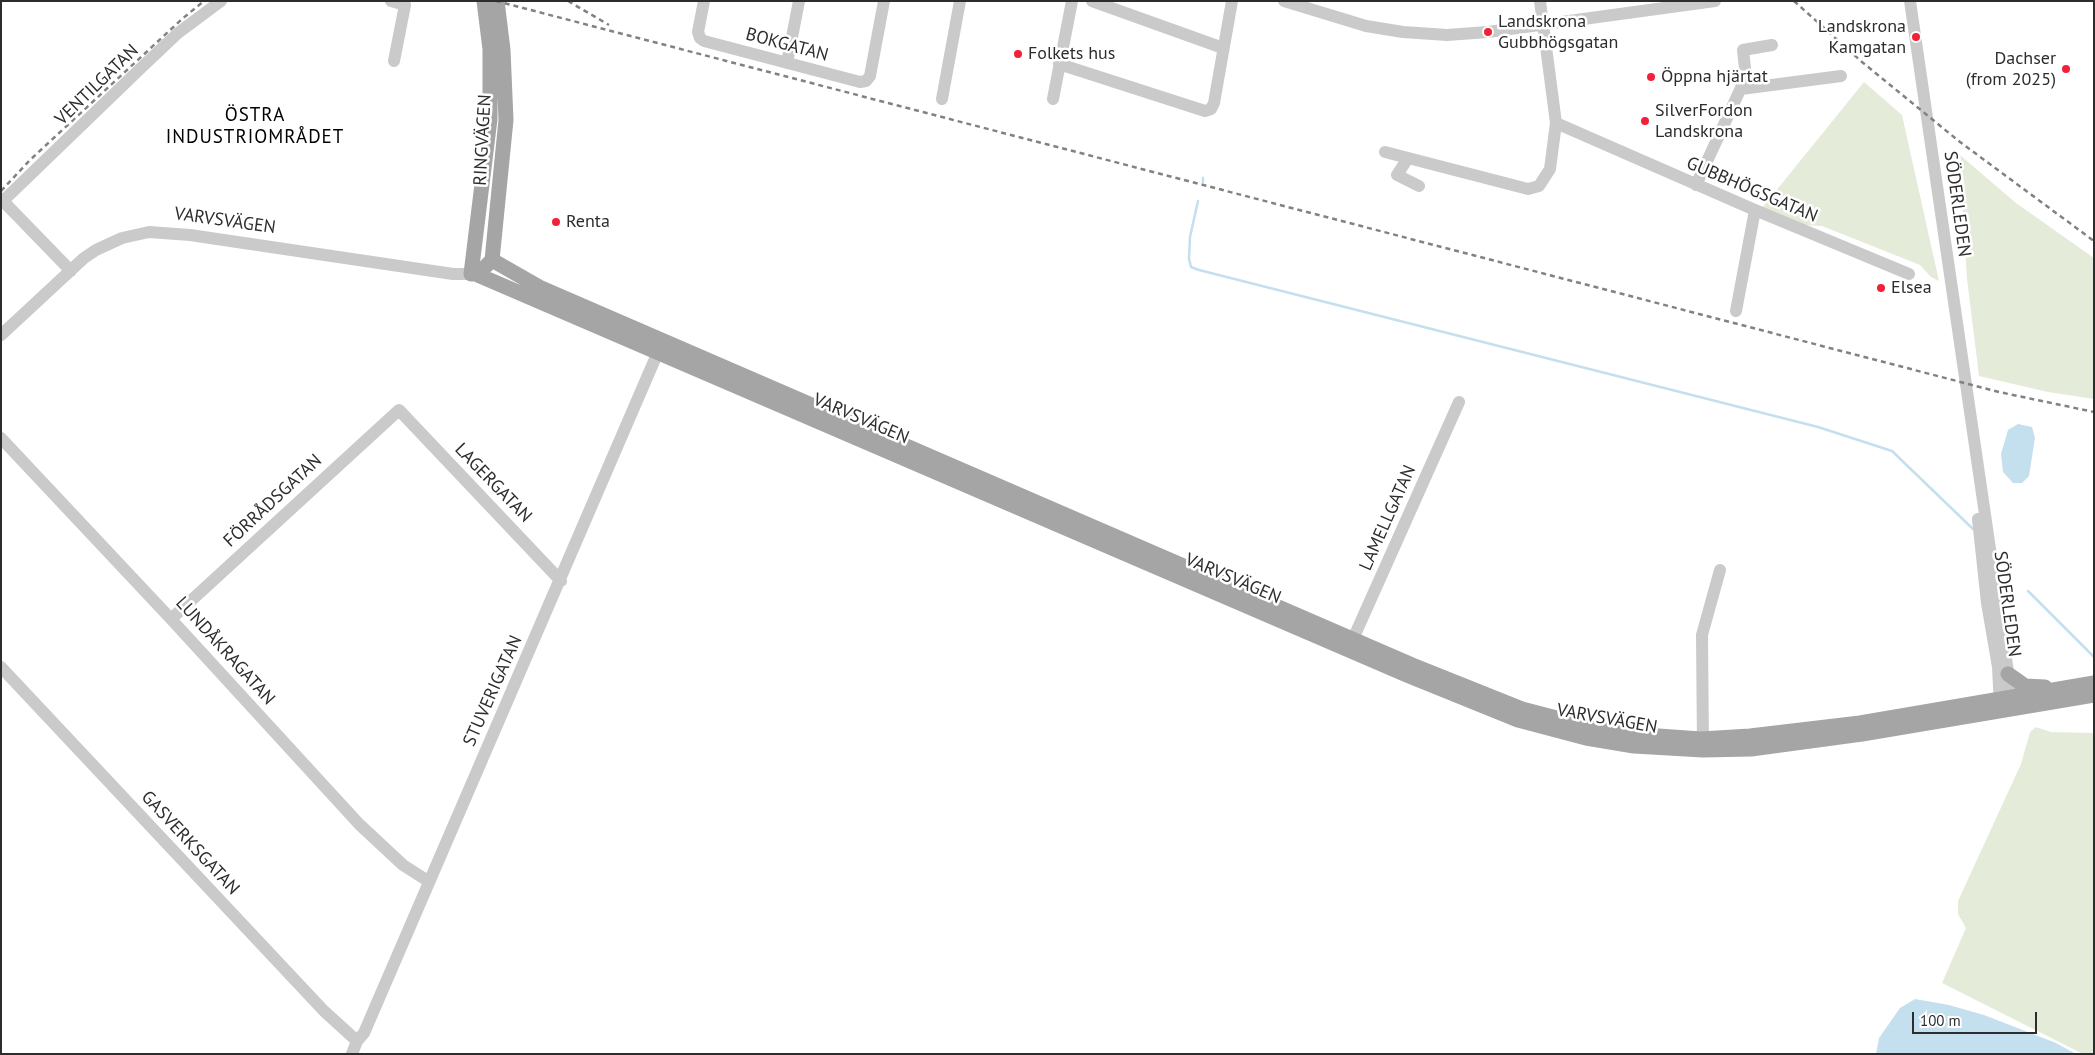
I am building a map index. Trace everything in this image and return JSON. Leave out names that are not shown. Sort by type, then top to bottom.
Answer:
[{"type":"main road","name":"RINGVÄGEN","points":[[474,274],[490,119],[490,49],[484,1]]},
{"type":"main road","name":"RINGVÄGEN","points":[[492,260],[506,120],[503,50],[497,1]]},
{"type":"main road","points":[[474,274],[492,260]]},
{"type":"main road","name":"VARVSVÄGEN","points":[[492,260],[541,288],[660,346]]},
{"type":"main road","name":"VARVSVÄGEN","points":[[474,274],[492,271],[541,288]]},
{"type":"main road","name":"VARVSVÄGEN","points":[[474,274],[660,346],[1352,643],[1407,675],[1518,720],[1595,740],[1634,746],[1702,745],[1751,749],[2007,705]]},
{"type":"main road","points":[[2008,674],[2031,688],[2094,683]]},
{"type":"main road","points":[[2007,705],[2094,683]]},
{"type":"main road","points":[[2007,705],[2094,695]]},
{"type":"street","name":"VENTILGATAN","points":[[2,200],[143,66],[200,15],[221,1]]},
{"type":"street","points":[[391,1],[405,5],[394,61]]},
{"type":"street","name":"BOKGATAN","points":[[704,1],[698,32],[700,38],[704,41],[860,82],[866,81],[870,76],[884,1]]},
{"type":"street","points":[[787,63],[799,1]]},
{"type":"street","points":[[942,99],[960,1]]},
{"type":"street","points":[[1053,99],[1072,1]]},
{"type":"street","points":[[1092,1],[1223,48]]},
{"type":"street","points":[[1060,64],[1205,111],[1211,109],[1214,103],[1232,1]]},
{"type":"street","points":[[1284,1],[1304,5],[1366,26],[1403,32],[1455,34],[1543,25],[1715,1]]},
{"type":"street","points":[[1392,151],[1408,158],[1517,187],[1528,189],[1539,186],[1545,180],[1552,160],[1556,124],[1540,1]]},
{"type":"street","name":"SÖDERLEDEN","points":[[1910,1],[2008,674],[2007,705]]},
{"type":"street","points":[[1696,185],[1746,78],[1743,50],[1772,45]]},
{"type":"street","points":[[1741,89],[1841,76]]},
{"type":"street","name":"GUBBHÖGSGATAN","points":[[1556,124],[1909,274]]},
{"type":"street","points":[[1408,158],[1397,175],[1419,186]]},
{"type":"street","points":[[2,200],[71,271]]},
{"type":"street","points":[[1736,311],[1755,210]]},
{"type":"street","name":"VARVSVÄGEN","points":[[1,335],[84,258],[109,243],[135,234],[164,232],[453,274],[474,274]]},
{"type":"street","name":"STUVERIGATAN","points":[[352,1054],[357,1041],[364,1033],[428,881],[561,581],[660,346]]},
{"type":"street","name":"LAMELLGATAN","points":[[1352,643],[1459,402]]},
{"type":"street","name":"LAGERGATAN","points":[[399,410],[561,581]]},
{"type":"street","name":"FÖRRÅDSGATAN","points":[[171,618],[399,410]]},
{"type":"street","name":"SÖDERLEDEN","points":[[1969,412],[1969,446],[1987,603],[1998,667],[2007,705]]},
{"type":"street","name":"LUNDÅKRAGATAN","points":[[1,438],[171,618],[359,824],[403,865],[428,881]]},
{"type":"street","points":[[1702,745],[1702,635],[1720,570]]},
{"type":"street","name":"GASVERKSGATAN","points":[[1,667],[324,1011],[357,1041]]},
{"type":"green space","points":[[1864,82],[1902,115],[1939,281],[1931,277],[1920,265],[1822,226],[1802,225],[1762,208]]},
{"type":"green space","points":[[1960,155],[2016,203],[2094,258],[2094,399],[2048,392],[1979,376],[1967,279],[1962,200],[1964,183]]},
{"type":"green space","points":[[2036,727],[2051,732],[2094,733],[2094,1054],[2083,1054],[1942,983],[1966,928],[1958,914],[1958,901],[2021,764],[2030,732]]},
{"type":"water","points":[[2018,424],[2032,427],[2035,438],[2029,476],[2022,483],[2013,483],[2003,472],[2001,454],[2008,430]]},
{"type":"water","points":[[1915,999],[1949,1005],[1984,1015],[2056,1043],[2076,1054],[1876,1054],[1879,1038],[1900,1008]]},
{"type":"waterway","points":[[1198,201],[1190,237],[1189,259],[1191,267],[1818,427],[1892,451],[1973,529]]},
{"type":"waterway","points":[[2028,591],[2094,657]]},
{"type":"railway","points":[[1,191],[30,160],[182,19],[204,1]]},
{"type":"railway","points":[[496,1],[1999,392],[2094,412]]},
{"type":"railway","points":[[568,1],[609,25]]},
{"type":"railway","points":[[1794,1],[1862,62],[1960,142],[2094,241]]},
{"type":"place","name":"Landskrona Gubbhögsgatan","points":[[1488,32]]},
{"type":"place","name":"Landskrona Kamgatan","points":[[1916,37]]},
{"type":"place","name":"Folkets hus","points":[[1018,54]]},
{"type":"place","name":"Dachser (from 2025)","points":[[2066,69]]},
{"type":"place","name":"Öppna hjärtat","points":[[1651,77]]},
{"type":"place","name":"SilverFordon Landskrona","points":[[1645,121]]},
{"type":"place","name":"Renta","points":[[556,222]]},
{"type":"place","name":"Elsea","points":[[1881,288]]},
{"type":"district","name":"ÖSTRA INDUSTRIOMRÅDET","points":[[255,127]]}]
